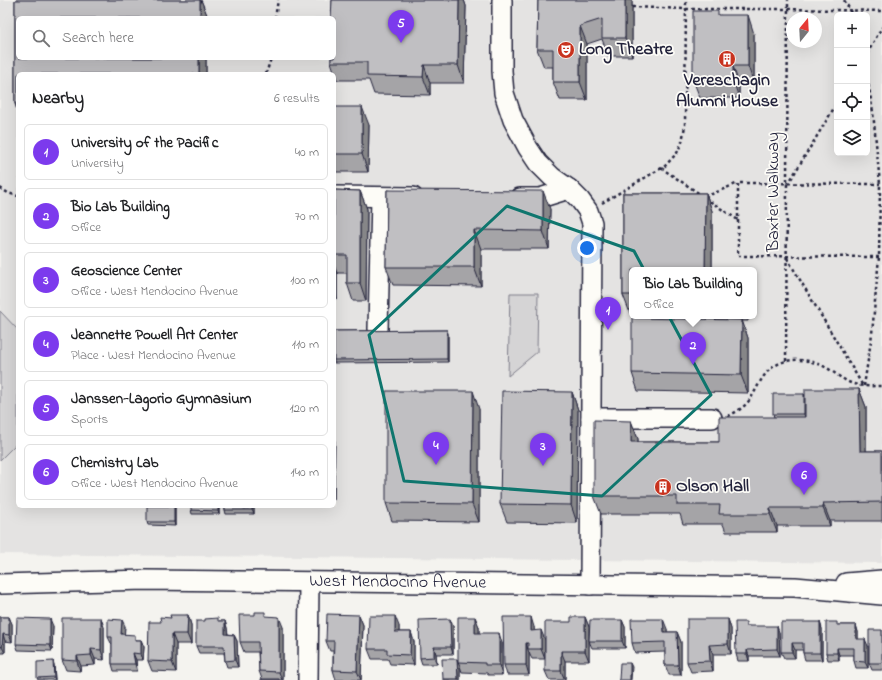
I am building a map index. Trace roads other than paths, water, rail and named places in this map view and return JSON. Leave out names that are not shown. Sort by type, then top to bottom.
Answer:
[{"type":"street","points":[[502,0],[502,71],[504,93],[513,120],[538,163],[552,177],[569,189],[580,200],[588,211],[592,223],[590,585]]},
{"type":"street","points":[[500,198],[540,198],[569,189]]},
{"type":"street","points":[[336,196],[428,197]]},
{"type":"street","points":[[378,329],[380,197]]},
{"type":"street","points":[[591,418],[712,418]]},
{"type":"street","name":"West Mendocino Avenue","points":[[0,584],[145,580],[795,587],[882,595]]},
{"type":"street","name":"West Mendocino Avenue","points":[[795,587],[882,580]]},
{"type":"street","points":[[308,680],[309,582]]},
{"type":"place","name":"Janssen-Lagorio Gymnasium","points":[[401,43]]},
{"type":"place","name":"Long Theatre","points":[[566,50]]},
{"type":"place","name":"Vereschagin Alumni House","points":[[727,59]]},
{"type":"place","name":"University of the Pacific","points":[[608,330]]},
{"type":"place","name":"Bio Lab Building","points":[[693,365]]},
{"type":"place","name":"Jeannette Powell Art Center","points":[[436,465]]},
{"type":"place","name":"Geoscience Center","points":[[543,466]]},
{"type":"place","name":"Olson Hall","points":[[663,487]]},
{"type":"place","name":"Chemistry Lab","points":[[804,495]]}]
